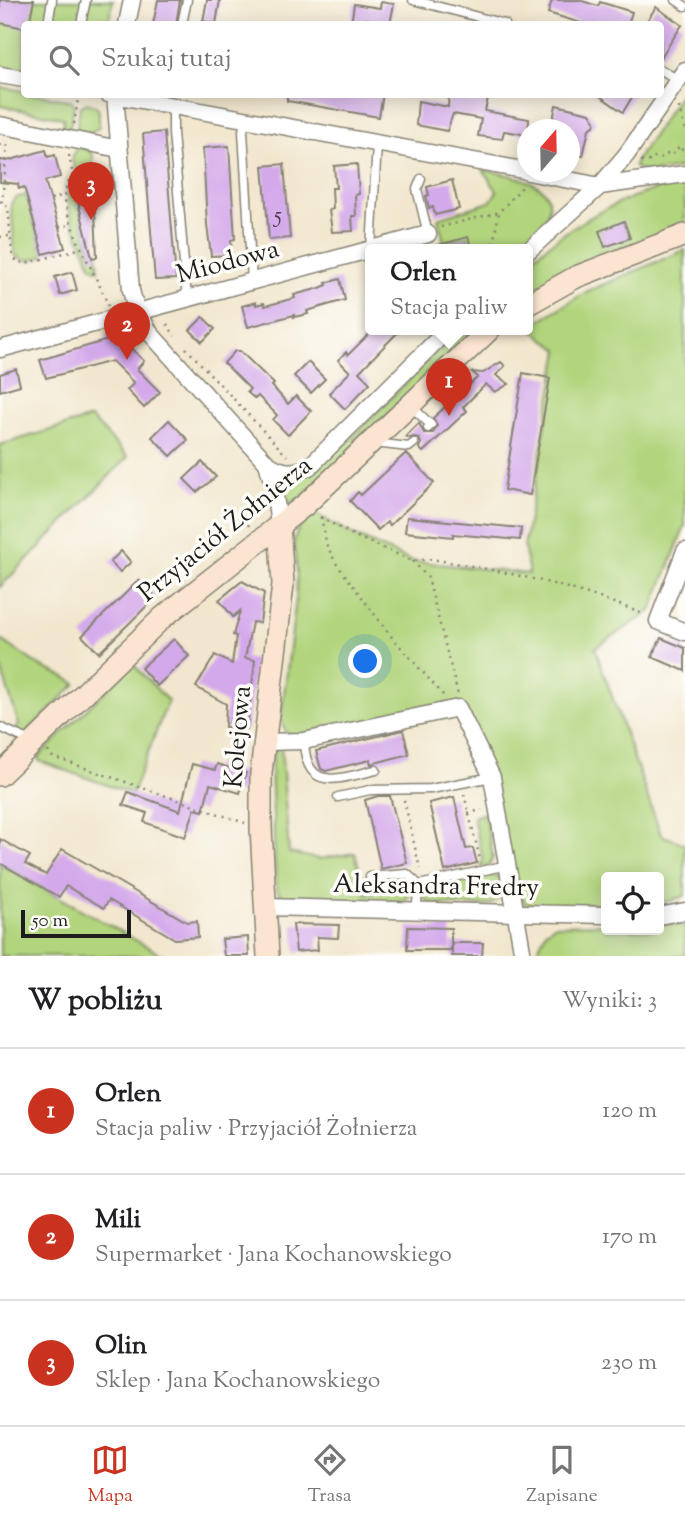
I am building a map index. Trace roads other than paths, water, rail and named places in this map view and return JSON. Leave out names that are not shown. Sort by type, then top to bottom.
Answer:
[{"type":"main road","points":[[533,301],[576,277],[685,235]]},
{"type":"main road","name":"Przyjaciół Żołnierza","points":[[0,775],[162,618],[336,477],[484,335]]},
{"type":"main road","name":"Kolejowa","points":[[268,956],[261,828],[261,773],[283,584],[279,525]]},
{"type":"street","points":[[128,21],[132,0]]},
{"type":"street","points":[[0,75],[21,78]]},
{"type":"street","points":[[533,246],[600,186],[627,154],[681,75]]},
{"type":"street","points":[[112,98],[131,290],[138,312],[150,333],[267,463],[274,488],[279,525]]},
{"type":"street","points":[[127,98],[517,173]]},
{"type":"street","points":[[0,125],[119,149]]},
{"type":"street","points":[[573,182],[600,186],[685,174]]},
{"type":"street","name":"Miodowa","points":[[390,244],[428,234]]},
{"type":"street","name":"Miodowa","points":[[0,349],[365,251]]},
{"type":"street","name":"Przyjaciół Żołnierza","points":[[267,463],[283,471],[293,472],[309,467],[442,335]]},
{"type":"street","points":[[685,551],[657,621],[685,632]]},
{"type":"street","points":[[265,742],[304,741],[456,708],[492,777],[523,956]]},
{"type":"street","name":"Aleksandra Fredry","points":[[265,907],[601,915]]},
{"type":"street","points":[[664,915],[685,911]]},
{"type":"lane","points":[[48,21],[52,0]]},
{"type":"lane","points":[[82,21],[86,0]]},
{"type":"lane","points":[[183,21],[187,0]]},
{"type":"lane","points":[[413,0],[494,21]]},
{"type":"lane","points":[[676,0],[685,6]]},
{"type":"lane","points":[[664,70],[681,75]]},
{"type":"lane","points":[[173,107],[187,299]]},
{"type":"lane","points":[[245,120],[243,131],[253,282]]},
{"type":"lane","points":[[371,244],[377,144]]},
{"type":"lane","points":[[421,179],[417,189],[428,234]]},
{"type":"lane","points":[[410,404],[431,425],[428,428]]},
{"type":"lane","points":[[371,442],[409,447],[414,443]]},
{"type":"lane","points":[[0,727],[36,739]]},
{"type":"lane","points":[[304,741],[306,765],[320,778],[330,779],[376,770]]},
{"type":"lane","points":[[338,797],[370,790],[431,789],[492,777]]},
{"type":"lane","points":[[421,885],[507,865]]},
{"type":"lane","points":[[370,877],[407,874],[421,885]]},
{"type":"lane","points":[[416,911],[421,885]]},
{"type":"place","name":"Olin","points":[[91,220]]},
{"type":"place","name":"Mili","points":[[127,360]]},
{"type":"place","name":"Orlen","points":[[449,416]]}]
